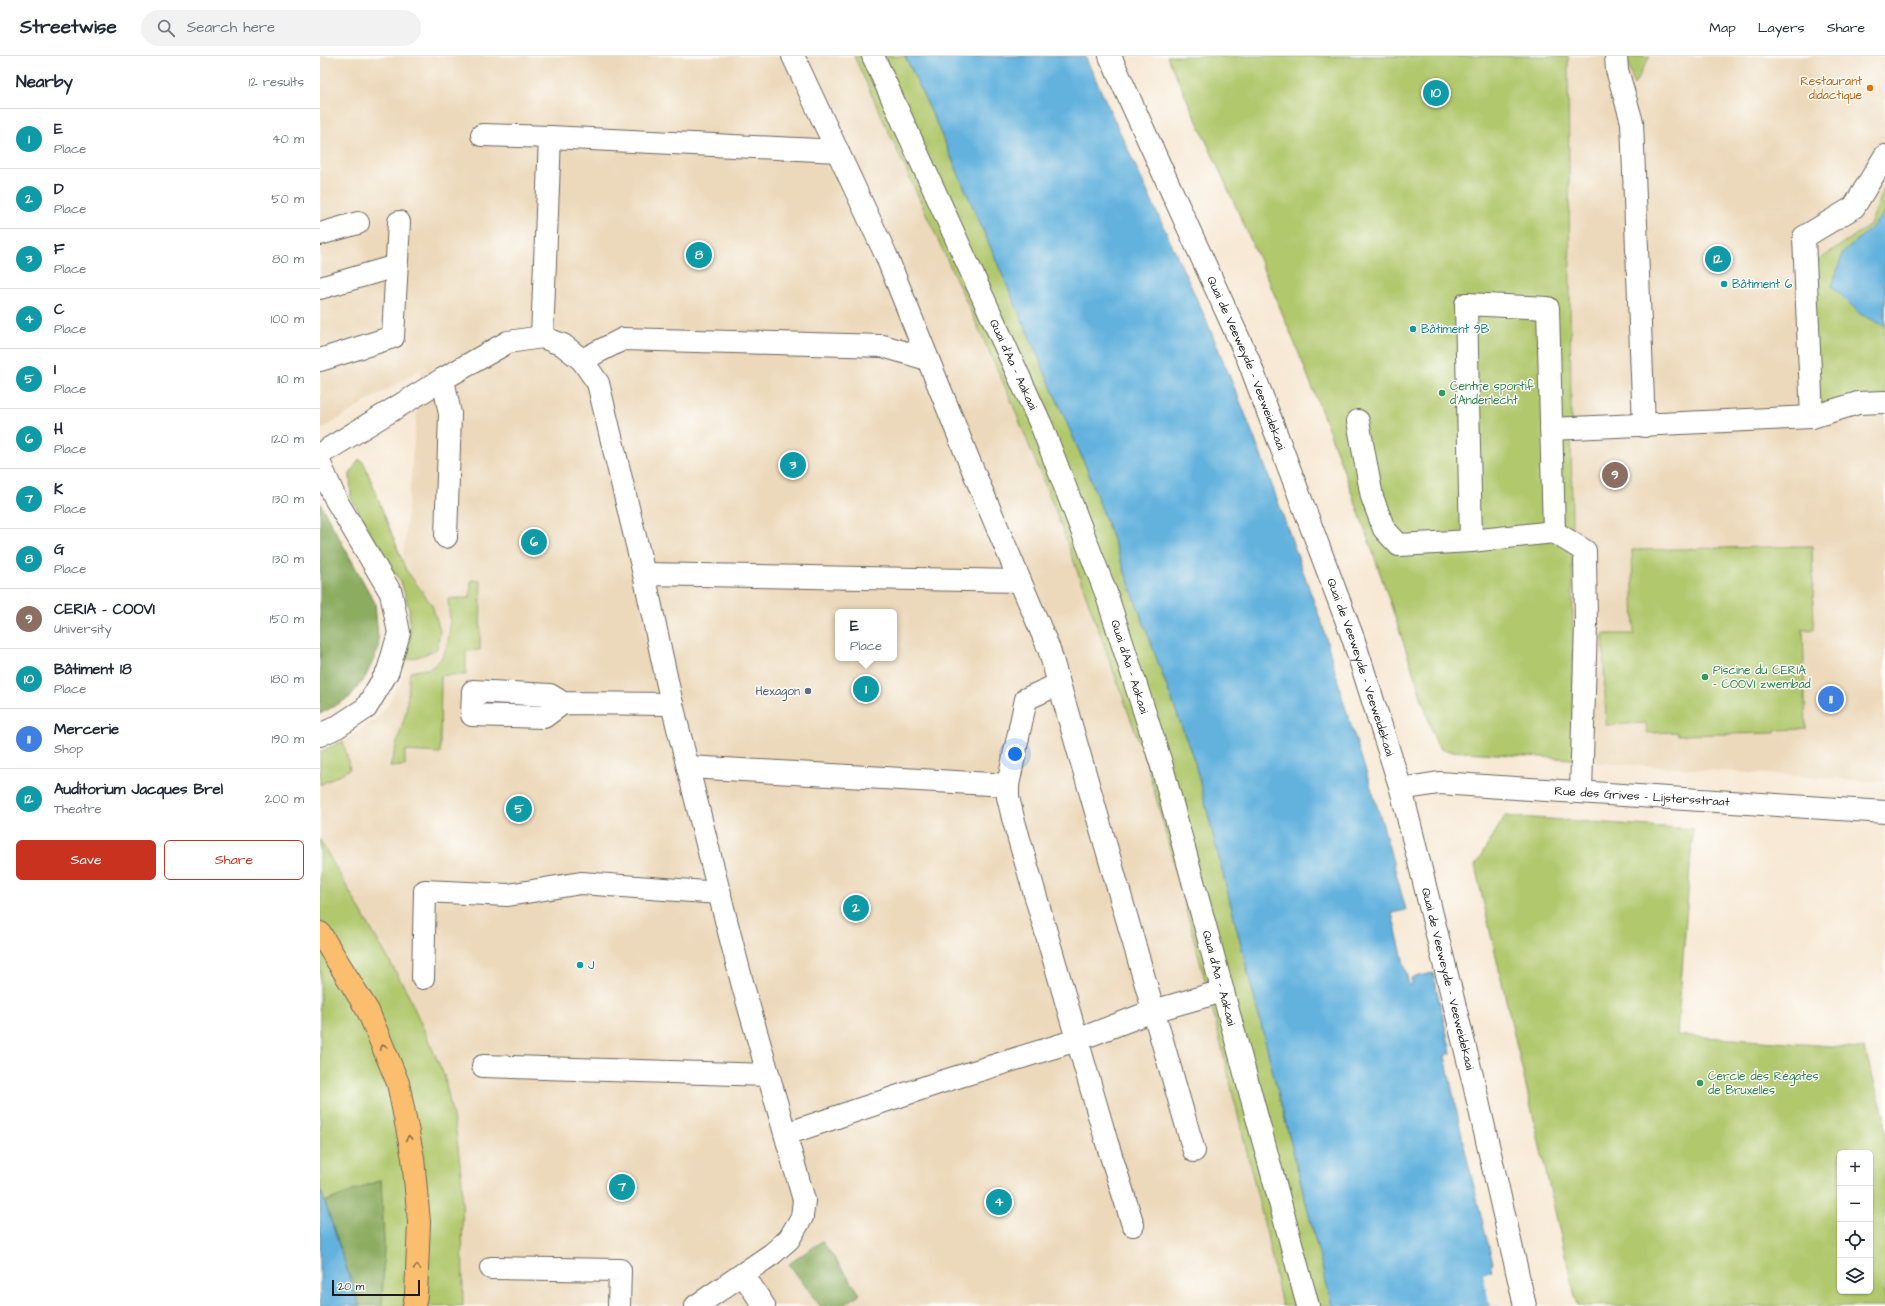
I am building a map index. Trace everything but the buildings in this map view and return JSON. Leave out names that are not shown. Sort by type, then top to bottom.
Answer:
[{"type":"highway","points":[[320,933],[368,1011],[398,1083],[413,1158],[419,1222],[416,1294],[414,1306]]},
{"type":"street","points":[[793,56],[886,255],[927,359],[1049,649],[1194,1151]]},
{"type":"street","name":"Quai d'Aa - Aakaai","points":[[873,56],[1042,427],[1106,593],[1161,763],[1308,1306]]},
{"type":"street","name":"Quai de Veeweyde - Veeweidekaai","points":[[1110,56],[1248,359],[1352,638],[1400,789],[1419,860],[1474,1084],[1524,1306]]},
{"type":"street","points":[[1616,56],[1617,70],[1632,122],[1644,426]]},
{"type":"street","points":[[482,135],[838,151]]},
{"type":"street","points":[[542,337],[550,137]]},
{"type":"street","points":[[1812,418],[1804,237],[1854,207],[1885,156]]},
{"type":"street","points":[[320,360],[393,337],[399,222]]},
{"type":"street","points":[[320,234],[358,223]]},
{"type":"street","points":[[320,288],[396,266]]},
{"type":"street","points":[[1471,541],[1466,304],[1548,308],[1554,532]]},
{"type":"street","points":[[320,454],[443,379],[508,342],[542,337],[563,345],[582,360],[598,383],[644,574],[672,704],[768,1075],[804,1200],[802,1217],[789,1239],[772,1254],[696,1306]]},
{"type":"street","points":[[582,360],[623,339],[883,346],[927,359]]},
{"type":"street","points":[[443,379],[450,414],[446,537]]},
{"type":"street","points":[[1551,429],[1812,418],[1858,403],[1885,402]]},
{"type":"street","points":[[1358,421],[1372,497],[1384,529],[1399,545],[1471,541],[1554,532],[1585,552],[1586,624],[1582,792]]},
{"type":"street","points":[[320,464],[336,500],[391,593],[399,633],[388,671],[366,708],[337,727],[320,735]]},
{"type":"street","points":[[644,574],[1020,581]]},
{"type":"street","points":[[1059,684],[1026,700],[1008,785],[1008,797],[1076,1040],[1133,1225]]},
{"type":"street","points":[[563,703],[672,704]]},
{"type":"street","points":[[688,767],[1008,785]]},
{"type":"street","name":"Rue des Grives - Lijstersstraat","points":[[1400,789],[1439,783],[1885,812]]},
{"type":"street","points":[[423,978],[425,891],[508,895],[581,883],[720,893]]},
{"type":"street","points":[[786,1134],[980,1069],[1076,1040],[1153,1011],[1223,992]]},
{"type":"street","points":[[483,1066],[768,1075]]},
{"type":"street","points":[[491,1268],[620,1270],[619,1306]]},
{"type":"street","points":[[743,1274],[764,1306]]},
{"type":"shaded area","points":[[320,56],[854,56],[1008,393],[1057,515],[1147,764],[1209,995],[1266,1231],[1282,1306],[463,1306],[462,1181],[444,1075],[406,990],[320,840],[320,785],[350,769],[343,741],[373,721],[388,705],[401,680],[407,660],[410,637],[409,609],[401,582],[421,369],[320,430]]},
{"type":"shaded area","points":[[1167,56],[1885,56],[1885,782],[1450,751],[1441,748],[1436,743],[1370,543],[1309,378],[1243,222]]},
{"type":"green space","points":[[854,56],[905,56],[935,120],[1087,469],[1195,763],[1332,1306],[1282,1306],[1266,1231],[1209,995],[1147,764],[1057,515],[1008,393]]},
{"type":"green space","name":"Centre sportif d'Anderlecht","points":[[1167,56],[1568,56],[1574,759],[1450,751],[1442,750],[1436,743],[1376,560],[1293,338],[1222,176]]},
{"type":"green space","points":[[1626,56],[1650,56],[1634,85]]},
{"type":"green space","points":[[1885,186],[1885,406],[1815,409],[1809,267],[1870,225]]},
{"type":"green space","points":[[359,459],[364,463],[406,570],[432,605],[440,631],[437,649],[407,660],[410,637],[409,609],[401,582],[383,556],[351,498],[350,474]]},
{"type":"green space","points":[[320,503],[375,603],[379,648],[366,676],[349,698],[320,714]]},
{"type":"green space","name":"Piscine du CERIA - COOVI zwembad","points":[[1812,546],[1814,630],[1803,629],[1806,729],[1776,730],[1775,733],[1678,735],[1677,732],[1647,733],[1646,723],[1606,725],[1603,634],[1634,634],[1632,550]]},
{"type":"green space","points":[[471,580],[481,581],[480,650],[466,651],[466,675],[441,675],[440,753],[405,751],[405,766],[390,767],[406,712],[410,672],[430,668],[439,661],[444,653],[449,636],[450,626],[448,599],[470,598]]},
{"type":"green space","points":[[343,741],[350,769],[320,785],[320,752]]},
{"type":"green space","name":"Cercle des Régates de Bruxelles","points":[[1505,816],[1693,829],[1677,1035],[1859,1048],[1864,1047],[1885,1119],[1885,1306],[1577,1306],[1475,866]]},
{"type":"green space","points":[[320,840],[406,990],[444,1075],[456,1131],[462,1181],[463,1306],[382,1306],[384,1243],[381,1180],[325,1202],[320,1188]]},
{"type":"green space","points":[[381,1180],[384,1243],[382,1306],[359,1306],[325,1202]]},
{"type":"green space","points":[[822,1241],[860,1294],[842,1306],[820,1306],[789,1264]]},
{"type":"water","points":[[905,56],[1085,56],[1205,317],[1268,474],[1323,627],[1343,700],[1383,825],[1406,910],[1392,913],[1409,985],[1412,984],[1411,978],[1433,973],[1451,1053],[1445,1056],[1465,1150],[1493,1264],[1490,1265],[1501,1306],[1332,1306],[1195,763],[1087,469],[935,120]]},
{"type":"water","points":[[1885,212],[1885,326],[1860,314],[1832,286],[1843,253],[1875,224]]},
{"type":"water","points":[[320,1188],[359,1306],[320,1306]]},
{"type":"pier","points":[[1494,1271],[1502,1306],[1490,1306],[1483,1274]]},
{"type":"place","name":"Restaurant didactique","points":[[1870,88]]},
{"type":"place","name":"Bâtiment 18","points":[[1436,93]]},
{"type":"place","name":"G","points":[[699,255]]},
{"type":"place","name":"Auditorium Jacques Brel","points":[[1718,259]]},
{"type":"place","name":"Bâtiment 6","points":[[1724,284]]},
{"type":"place","name":"Bâtiment 9B","points":[[1413,329]]},
{"type":"place","name":"Centre sportif d'Anderlecht","points":[[1442,393]]},
{"type":"place","name":"F","points":[[793,465]]},
{"type":"place","name":"CERIA - COOVI","points":[[1615,475]]},
{"type":"place","name":"H","points":[[534,542]]},
{"type":"place","name":"Piscine du CERIA - COOVI zwembad","points":[[1705,677]]},
{"type":"place","name":"E","points":[[866,689]]},
{"type":"place","name":"Hexagon","points":[[808,691]]},
{"type":"place","name":"Mercerie","points":[[1831,699]]},
{"type":"place","name":"I","points":[[519,809]]},
{"type":"place","name":"D","points":[[856,908]]},
{"type":"place","name":"J","points":[[580,965]]},
{"type":"place","name":"Cercle des Régates de Bruxelles","points":[[1700,1083]]},
{"type":"place","name":"K","points":[[622,1187]]},
{"type":"place","name":"C","points":[[999,1202]]}]
